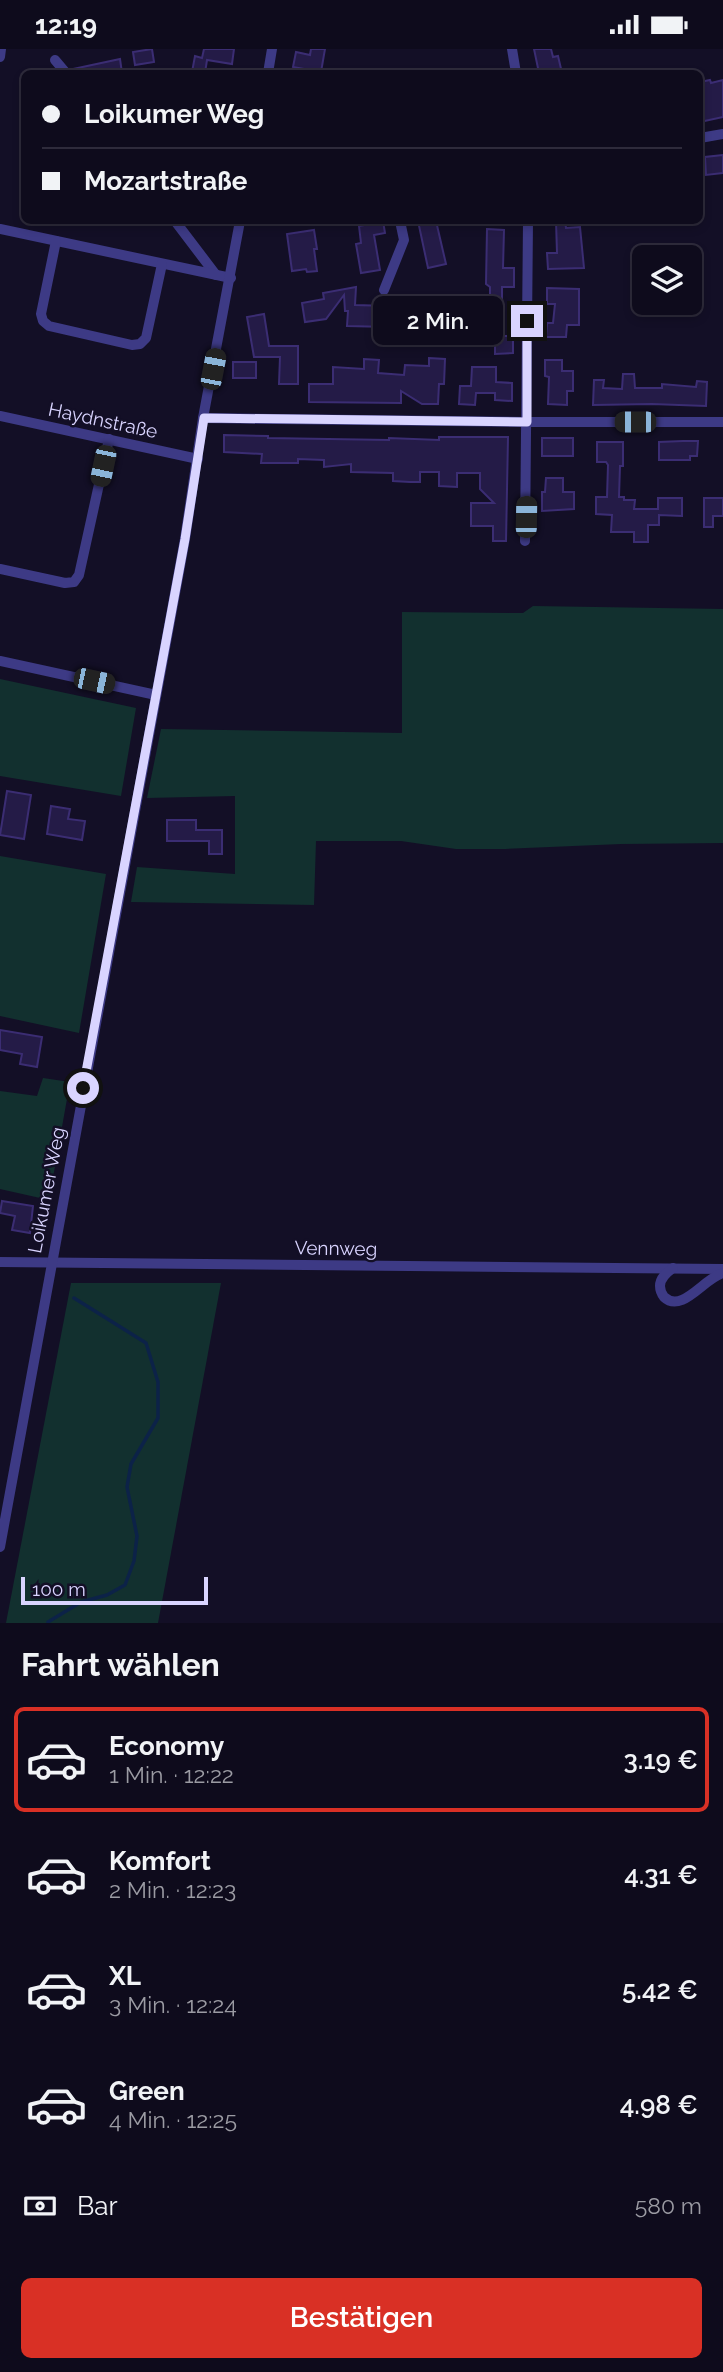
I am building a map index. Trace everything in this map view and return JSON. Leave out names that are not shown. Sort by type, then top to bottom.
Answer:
[{"type":"street","points":[[0,57],[1,49]]},
{"type":"street","points":[[268,70],[272,49]]},
{"type":"street","points":[[512,49],[516,70]]},
{"type":"street","points":[[55,60],[63,70]]},
{"type":"street","points":[[703,137],[723,134]]},
{"type":"street","points":[[177,224],[216,275]]},
{"type":"street","name":"Loikumer Weg","points":[[0,1547],[240,224]]},
{"type":"street","points":[[384,290],[404,240],[401,224]]},
{"type":"street","points":[[525,541],[528,224]]},
{"type":"street","points":[[0,229],[231,278]]},
{"type":"street","points":[[56,241],[41,314],[43,321],[49,325],[132,345],[140,344],[146,338],[162,264]]},
{"type":"street","name":"Haydnstraße","points":[[0,416],[198,459]]},
{"type":"street","points":[[204,418],[723,422]]},
{"type":"street","points":[[0,569],[65,583],[74,582],[79,575],[109,439]]},
{"type":"street","points":[[0,661],[156,695]]},
{"type":"street","name":"Vennweg","points":[[0,1262],[673,1268],[723,1271]]},
{"type":"street","name":"Vennweg","points":[[673,1268],[663,1276],[659,1284],[661,1292],[670,1301],[681,1301],[690,1297],[705,1282],[723,1271]]},
{"type":"green space","points":[[533,606],[723,609],[723,843],[456,849],[401,841],[316,841],[314,905],[131,902],[137,867],[235,874],[235,796],[147,798],[161,729],[402,733],[402,612],[523,613]]},
{"type":"green space","points":[[0,679],[136,708],[121,796],[0,776]]},
{"type":"green space","points":[[0,856],[106,874],[79,1033],[0,1016]]},
{"type":"green space","points":[[43,1078],[70,1082],[49,1200],[0,1189],[0,1091],[37,1096]]},
{"type":"green space","points":[[71,1283],[221,1283],[158,1623],[6,1623]]},
{"type":"building","points":[[152,49],[154,62],[135,65],[133,52]]},
{"type":"building","points":[[204,49],[234,49],[232,64],[207,60],[205,70],[192,70],[195,56],[202,58]]},
{"type":"building","points":[[311,49],[325,49],[321,70],[293,67],[296,52],[310,55]]},
{"type":"building","points":[[534,49],[551,49],[553,57],[558,56],[561,70],[538,70]]},
{"type":"building","points":[[120,59],[122,70],[73,70]]},
{"type":"building","points":[[710,80],[711,83],[723,80],[723,117],[703,121],[703,81]]},
{"type":"building","points":[[723,155],[723,173],[706,175],[705,157]]},
{"type":"building","points":[[384,224],[385,233],[374,235],[380,270],[361,273],[356,244],[361,243],[359,226]]},
{"type":"building","points":[[419,224],[437,224],[446,264],[428,268]]},
{"type":"building","points":[[556,224],[565,224],[566,228],[580,227],[584,268],[548,269],[547,253],[557,253]]},
{"type":"building","points":[[487,229],[504,230],[503,268],[514,268],[514,287],[502,287],[502,303],[500,302],[500,329],[503,329],[503,336],[513,336],[513,353],[495,354],[495,341],[486,341],[487,325],[482,324],[482,301],[490,302],[490,287],[486,284]]},
{"type":"building","points":[[314,230],[317,271],[292,271],[287,234]]},
{"type":"building","points":[[356,287],[355,305],[389,306],[390,297],[413,298],[413,317],[389,319],[389,327],[347,326],[348,311],[345,311],[344,295],[326,319],[305,322],[302,303],[324,299],[323,293]]},
{"type":"building","points":[[547,288],[579,289],[579,325],[567,325],[566,337],[546,337],[547,323],[553,323],[555,304],[547,304]]},
{"type":"building","points":[[264,314],[269,346],[298,346],[298,384],[279,384],[280,357],[254,357],[247,317]]},
{"type":"building","points":[[429,358],[445,359],[444,384],[439,384],[438,404],[422,404],[401,391],[401,403],[309,402],[309,384],[333,384],[333,367],[364,369],[364,359],[379,360],[378,373],[404,375],[405,365],[429,366]]},
{"type":"building","points":[[545,360],[562,360],[562,371],[573,371],[573,391],[567,391],[567,405],[548,404],[549,377],[545,376]]},
{"type":"building","points":[[233,362],[256,362],[256,378],[233,378]]},
{"type":"building","points":[[472,367],[496,367],[496,382],[512,383],[512,401],[495,400],[495,393],[476,393],[475,405],[459,404],[460,386],[471,386]]},
{"type":"building","points":[[623,374],[634,374],[635,388],[662,388],[662,384],[696,387],[697,381],[707,382],[706,406],[593,405],[594,380],[604,380],[603,388],[622,389]]},
{"type":"building","points":[[224,435],[389,440],[508,437],[506,541],[493,541],[493,526],[471,526],[471,503],[494,503],[480,489],[480,473],[457,473],[457,487],[439,486],[439,472],[420,472],[420,482],[410,482],[393,481],[393,473],[351,472],[351,464],[324,467],[324,460],[298,459],[298,463],[261,463],[262,454],[224,452]]},
{"type":"building","points":[[542,438],[573,438],[573,456],[542,456]]},
{"type":"building","points":[[698,441],[697,456],[690,456],[690,460],[659,460],[659,442]]},
{"type":"building","points":[[597,442],[623,442],[619,497],[635,500],[634,509],[658,509],[658,498],[682,498],[682,516],[659,515],[659,525],[648,525],[648,542],[634,542],[634,532],[611,532],[612,515],[596,514],[596,497],[607,497],[608,465],[606,462],[597,462]]},
{"type":"building","points":[[546,478],[563,478],[563,492],[574,492],[574,509],[542,511],[542,492],[545,492]]},
{"type":"building","points":[[704,498],[723,498],[723,516],[713,516],[713,527],[704,527]]},
{"type":"building","points":[[7,791],[31,795],[24,839],[0,835]]},
{"type":"building","points":[[51,806],[70,809],[68,819],[85,821],[82,840],[47,834]]},
{"type":"building","points":[[167,820],[196,820],[196,830],[222,830],[222,854],[209,854],[209,841],[167,841]]},
{"type":"building","points":[[0,1030],[42,1037],[37,1067],[20,1064],[22,1054],[0,1050]]},
{"type":"building","points":[[2,1201],[33,1206],[30,1233],[12,1230],[15,1216],[0,1213]]},
{"type":"waterway","points":[[48,1622],[81,1602],[107,1595],[125,1585],[134,1561],[137,1536],[127,1487],[131,1464],[158,1418],[158,1382],[146,1343],[74,1298]]},
{"type":"route","points":[[83,1088],[185,539],[204,418],[527,422],[527,321]]}]
